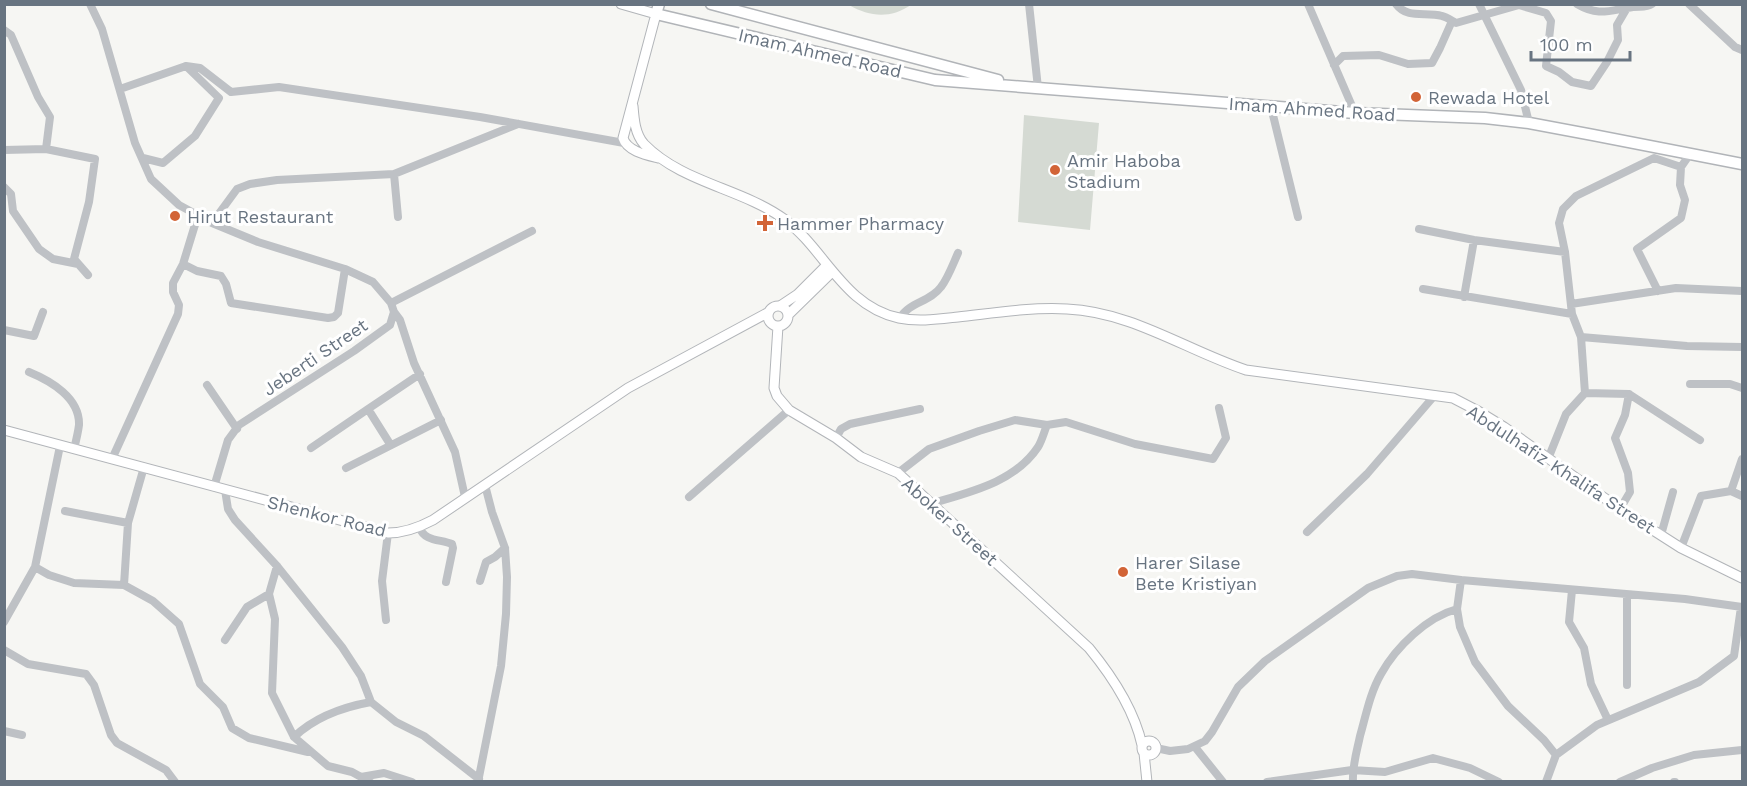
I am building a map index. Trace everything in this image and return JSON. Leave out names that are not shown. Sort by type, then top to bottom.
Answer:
[{"type":"highway","name":"Imam Ahmed Road","points":[[711,4],[1022,86]]},
{"type":"highway","name":"Imam Ahmed Road","points":[[657,9],[935,80],[1355,113],[1485,118],[1529,123],[1743,164]]},
{"type":"main road","points":[[621,4],[657,9],[633,106],[624,132],[624,144],[666,161]]},
{"type":"main road","points":[[633,106],[634,123],[643,142],[666,161]]},
{"type":"main road","name":"Abdulhafiz Khalifa Street","points":[[666,161],[680,170],[768,209],[796,230],[829,269],[860,300],[881,312],[900,318],[946,318],[1042,308],[1098,312],[1127,320],[1246,370],[1453,398],[1478,411],[1681,548],[1743,578]]},
{"type":"main road","points":[[815,252],[816,282]]},
{"type":"main road","points":[[772,320],[787,321],[788,315],[829,269]]},
{"type":"main road","points":[[816,282],[843,283]]},
{"type":"main road","name":"Shenkor Road","points":[[4,430],[387,533],[398,533],[419,527],[628,388],[745,327],[772,320],[773,308],[780,306],[816,282]]},
{"type":"main road","points":[[780,306],[788,315]]},
{"type":"main road","name":"Aboker Street","points":[[772,320],[774,388],[777,396],[789,410],[836,438],[861,458],[898,473],[1089,648],[1114,681],[1149,749]]},
{"type":"main road","points":[[1147,782],[1144,767],[1149,749]]},
{"type":"street","points":[[90,4],[102,29],[135,143],[151,179],[179,205],[212,223],[258,242],[345,269],[373,282],[391,303],[455,452],[465,497]]},
{"type":"street","points":[[1029,4],[1038,88]]},
{"type":"street","points":[[1308,4],[1355,113]]},
{"type":"street","points":[[1396,4],[1401,11],[1416,15],[1441,16],[1456,23],[1520,5],[1546,13],[1551,21],[1546,66],[1572,82],[1592,86],[1617,40],[1617,25],[1626,6]]},
{"type":"street","points":[[1479,4],[1521,90],[1529,123]]},
{"type":"street","points":[[1577,4],[1589,11],[1601,13],[1626,6],[1650,7],[1652,4]]},
{"type":"street","points":[[1689,4],[1735,47],[1743,50]]},
{"type":"street","points":[[1334,65],[1343,57],[1379,55],[1408,64],[1432,63],[1452,21]]},
{"type":"street","points":[[4,30],[11,35],[38,97],[51,117],[46,149]]},
{"type":"street","points":[[120,88],[186,66],[200,68],[231,92],[279,87],[518,123],[624,144]]},
{"type":"street","points":[[143,158],[163,163],[195,136],[219,98],[186,66]]},
{"type":"street","points":[[1270,107],[1299,217]]},
{"type":"street","points":[[212,223],[237,189],[250,184],[277,180],[394,174],[518,123]]},
{"type":"street","points":[[4,150],[46,149],[95,159],[89,202],[74,259],[88,275]]},
{"type":"street","points":[[1658,291],[1637,249],[1681,218],[1685,200],[1680,185],[1681,167],[1690,154]]},
{"type":"street","points":[[1548,459],[1566,414],[1585,393],[1581,337],[1572,314],[1565,252],[1559,223],[1563,209],[1576,196],[1654,158],[1681,167]]},
{"type":"street","points":[[394,174],[398,217]]},
{"type":"street","points":[[4,187],[10,194],[13,211],[39,249],[53,259],[79,265]]},
{"type":"street","points":[[112,459],[178,314],[179,305],[173,292],[173,283],[183,264],[198,215]]},
{"type":"street","points":[[1419,229],[1474,240],[1565,252]]},
{"type":"street","points":[[391,303],[532,231]]},
{"type":"street","points":[[1464,297],[1474,240]]},
{"type":"street","points":[[900,318],[904,310],[929,297],[940,288],[958,253]]},
{"type":"street","points":[[183,264],[197,271],[221,276],[226,284],[228,300],[231,303],[328,318],[334,318],[338,313],[345,269]]},
{"type":"street","points":[[1571,304],[1676,288],[1743,291]]},
{"type":"street","points":[[1423,289],[1572,314]]},
{"type":"street","points":[[4,330],[34,336],[43,312]]},
{"type":"street","name":"Jeberti Street","points":[[214,487],[228,440],[239,425],[354,351],[390,325],[394,312]]},
{"type":"street","points":[[1581,337],[1687,346],[1743,347]]},
{"type":"street","points":[[29,372],[59,388],[74,406],[79,423],[74,449]]},
{"type":"street","points":[[311,448],[420,374]]},
{"type":"street","points":[[1690,384],[1730,384],[1743,388]]},
{"type":"street","points":[[207,385],[237,429]]},
{"type":"street","points":[[1585,393],[1629,394],[1700,440]]},
{"type":"street","points":[[1620,509],[1630,492],[1628,473],[1615,438],[1625,415],[1629,394]]},
{"type":"street","points":[[1307,532],[1367,474],[1435,395]]},
{"type":"street","points":[[898,473],[929,449],[1015,420],[1047,425],[1066,422],[1135,444],[1213,459],[1226,438],[1219,408]]},
{"type":"street","points":[[368,409],[390,444]]},
{"type":"street","points":[[836,438],[841,429],[850,424],[920,409]]},
{"type":"street","points":[[688,497],[789,410]]},
{"type":"street","points":[[346,468],[441,420]]},
{"type":"street","points":[[933,503],[1000,481],[1019,467],[1038,447],[1047,425]]},
{"type":"street","points":[[4,622],[35,567],[60,446]]},
{"type":"street","points":[[1731,491],[1743,459]]},
{"type":"street","points":[[124,585],[128,524],[144,467]]},
{"type":"street","points":[[225,490],[228,509],[235,520],[277,566],[342,647],[361,676],[371,702],[396,722],[424,736],[478,780],[501,666],[507,578],[505,548],[485,485]]},
{"type":"street","points":[[1681,548],[1701,496],[1731,491],[1743,496]]},
{"type":"street","points":[[1661,535],[1673,492]]},
{"type":"street","points":[[65,511],[128,524]]},
{"type":"street","points":[[419,527],[426,538],[452,544],[446,582]]},
{"type":"street","points":[[386,620],[382,580],[387,533]]},
{"type":"street","points":[[480,581],[486,562],[505,548]]},
{"type":"street","points":[[277,566],[269,594],[275,619],[272,693],[294,736],[310,753],[328,766],[352,772],[370,782]]},
{"type":"street","points":[[35,567],[49,575],[74,583],[124,585],[153,601],[179,624],[200,684],[223,707],[232,728],[249,738],[310,753]]},
{"type":"street","points":[[1149,749],[1170,751],[1195,747],[1205,741],[1238,687],[1265,661],[1368,588],[1397,576],[1412,574],[1685,599],[1742,607],[1734,656],[1699,682],[1597,725],[1556,755],[1546,782]]},
{"type":"street","points":[[1461,580],[1457,609],[1460,627],[1475,662],[1508,706],[1544,740],[1556,755]]},
{"type":"street","points":[[1572,590],[1569,622],[1584,648],[1591,684],[1608,720]]},
{"type":"street","points":[[225,640],[247,607],[269,594]]},
{"type":"street","points":[[1627,595],[1627,686]]},
{"type":"street","points":[[1353,782],[1352,770],[1368,704],[1381,673],[1413,633],[1444,613],[1457,609]]},
{"type":"street","points":[[4,650],[28,664],[86,674],[94,685],[111,735],[117,743],[165,771],[175,782]]},
{"type":"street","points":[[294,736],[315,720],[351,705],[371,702]]},
{"type":"street","points":[[4,731],[22,735]]},
{"type":"street","points":[[1195,747],[1223,782]]},
{"type":"street","points":[[1620,782],[1652,768],[1694,755],[1743,750]]},
{"type":"street","points":[[1267,782],[1352,770],[1385,772],[1433,758],[1470,768],[1499,782]]},
{"type":"street","points":[[361,777],[384,773],[412,782]]},
{"type":"shaded area","points":[[849,5],[911,5],[895,13],[880,15]]},
{"type":"shaded area","points":[[1024,115],[1099,123],[1090,230],[1018,222]]},
{"type":"place","name":"Rewada Hotel","points":[[1416,97]]},
{"type":"place","name":"Amir Haboba Stadium","points":[[1055,170]]},
{"type":"place","name":"Hirut Restaurant","points":[[175,216]]},
{"type":"place","name":"Hammer Pharmacy","points":[[765,223]]},
{"type":"place","name":"Harer Silase Bete Kristiyan","points":[[1123,572]]}]
